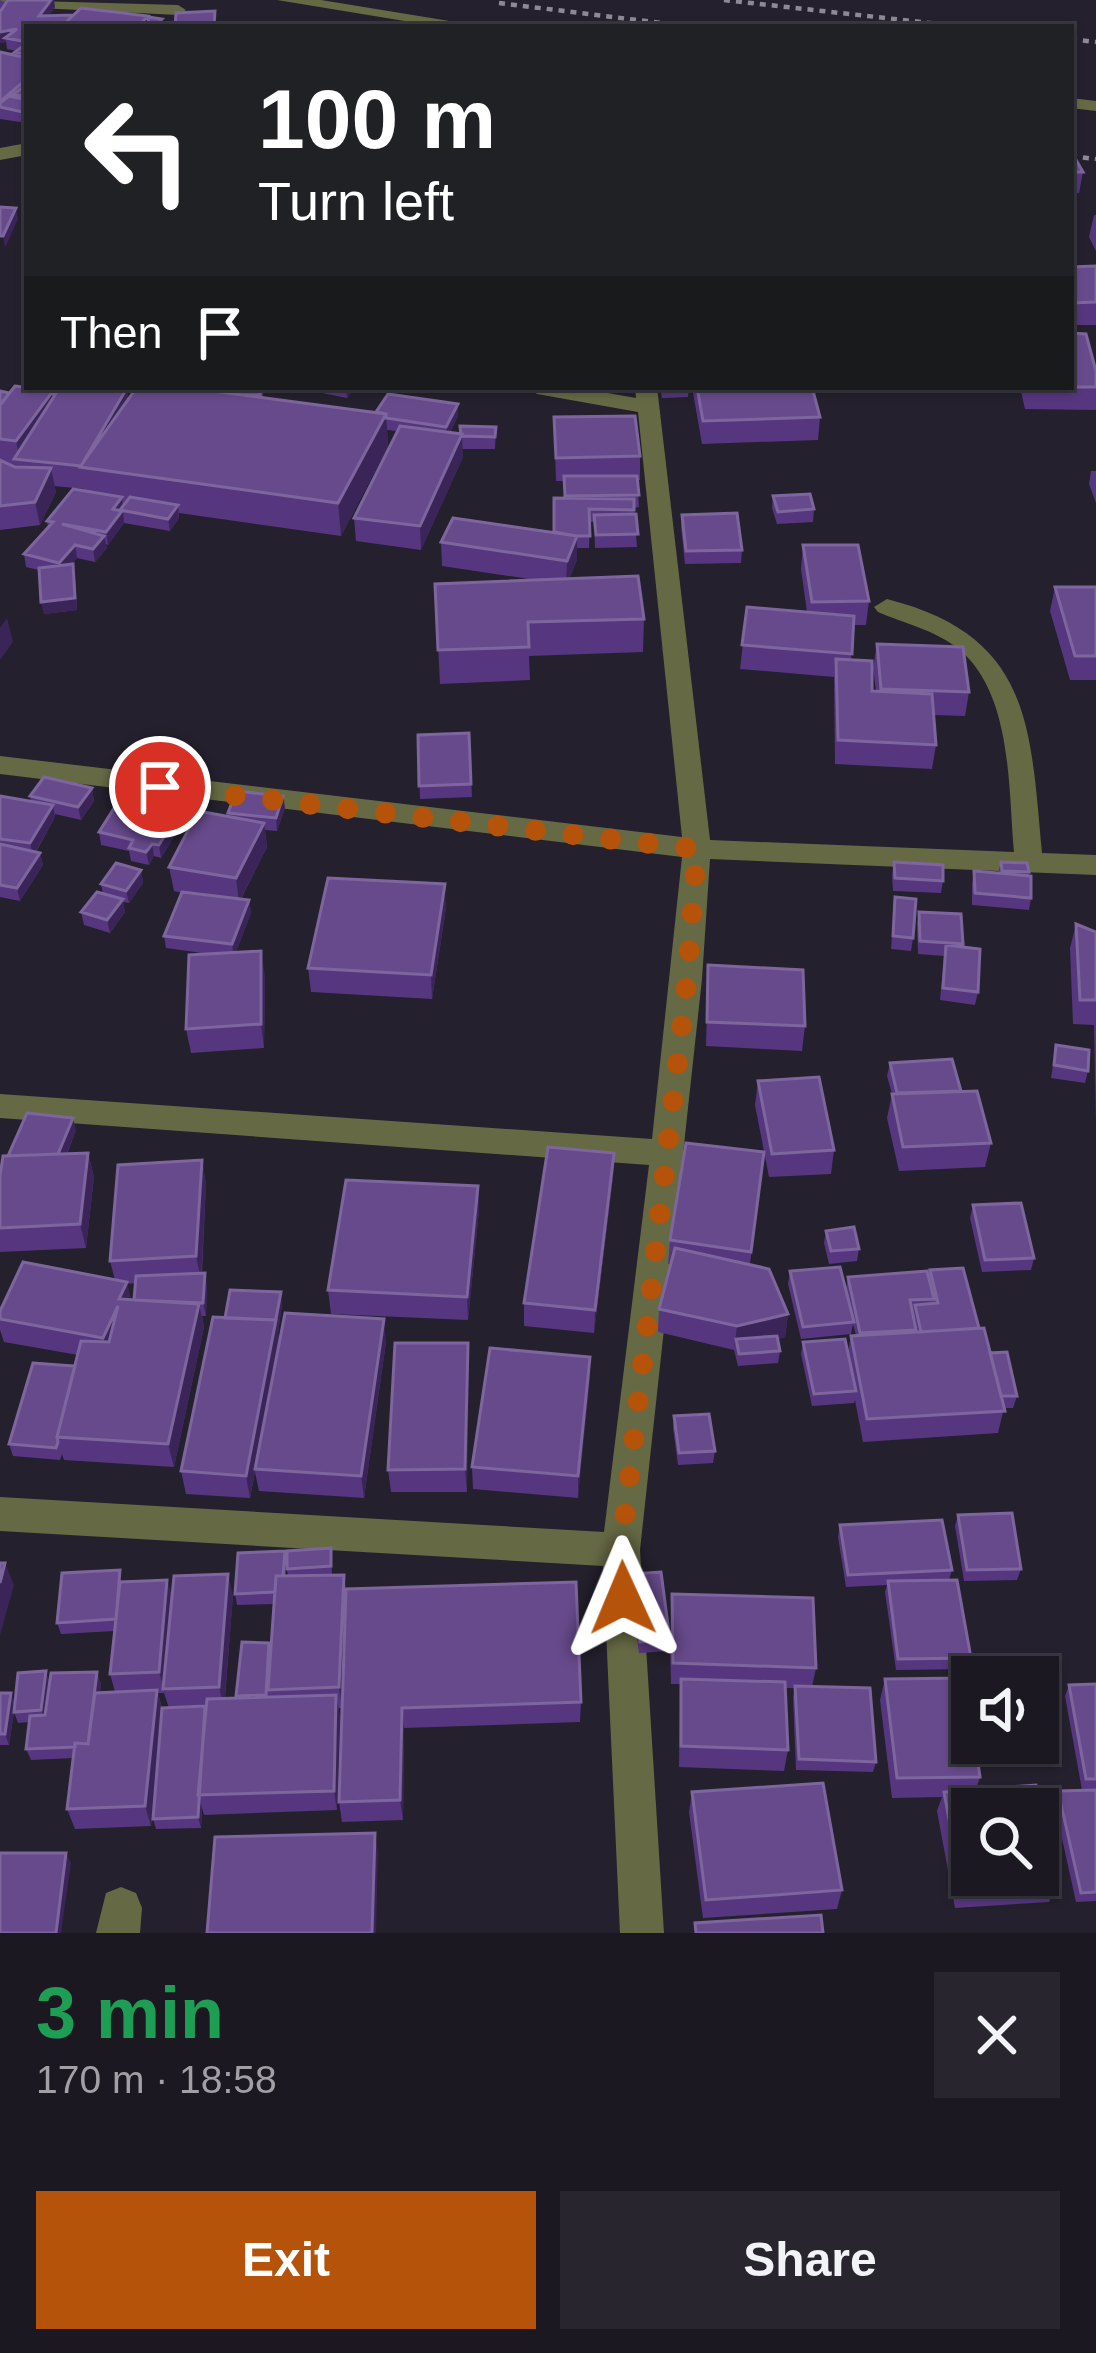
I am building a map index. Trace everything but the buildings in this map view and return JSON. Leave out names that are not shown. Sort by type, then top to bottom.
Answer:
[{"type":"street","points":[[285,0],[456,24]]},
{"type":"street","points":[[0,1],[178,10]]},
{"type":"street","points":[[570,390],[647,397],[697,849],[621,1550],[641,1933]]},
{"type":"street","points":[[887,607],[968,643],[999,682],[1018,755],[1029,861]]},
{"type":"street","points":[[0,765],[697,849],[1096,865]]},
{"type":"street","points":[[0,1106],[666,1154]]},
{"type":"street","points":[[0,1514],[621,1550]]},
{"type":"path","points":[[724,0],[939,24]]},
{"type":"path","points":[[492,2],[670,24]]},
{"type":"route","points":[[160,787],[697,849],[687,980],[621,1550],[623,1598]]}]
